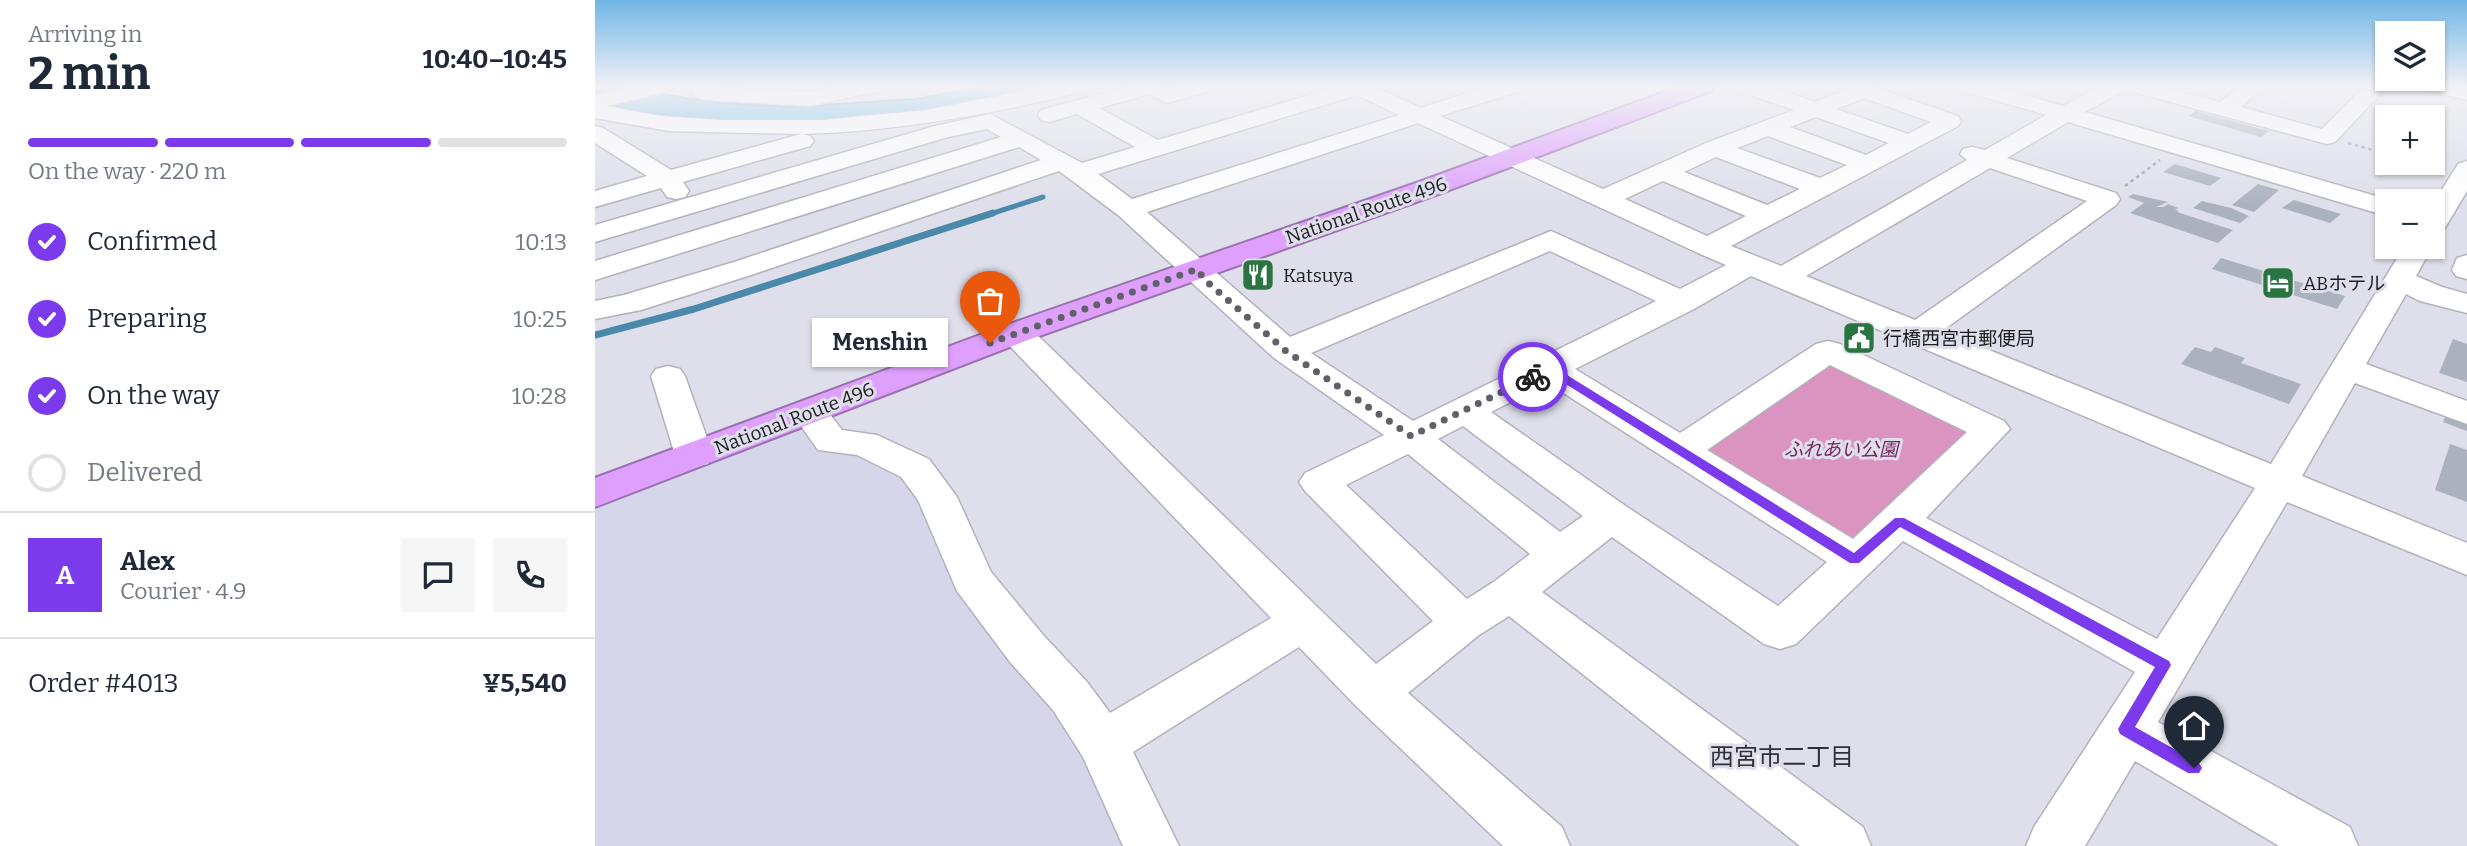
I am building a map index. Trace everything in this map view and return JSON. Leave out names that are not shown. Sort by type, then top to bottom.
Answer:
[{"type":"highway","name":"National Route 496","points":[[595,493],[1016,333],[1597,125]]},
{"type":"street","points":[[690,125],[748,129],[834,125]]},
{"type":"street","points":[[595,200],[845,130],[888,125]]},
{"type":"street","points":[[930,125],[943,131]]},
{"type":"street","points":[[595,234],[963,125]]},
{"type":"street","points":[[998,125],[1070,167],[1128,209],[1286,351],[1411,436],[1559,554]]},
{"type":"street","points":[[595,271],[1012,133],[1026,125]]},
{"type":"street","points":[[1121,125],[1154,148]]},
{"type":"street","points":[[595,310],[629,303],[1070,167],[1154,148],[1229,125]]},
{"type":"street","points":[[1128,209],[1391,125]]},
{"type":"street","points":[[1437,125],[1708,247],[2467,560]]},
{"type":"street","points":[[1603,199],[1715,148],[1775,125]]},
{"type":"street","points":[[1868,125],[1988,159],[2107,199]]},
{"type":"street","points":[[1708,247],[1942,125]]},
{"type":"street","points":[[1784,277],[2045,125]]},
{"type":"street","points":[[2104,125],[2375,204]]},
{"type":"street","points":[[2283,125],[2327,137],[2339,125]]},
{"type":"street","points":[[1769,128],[1869,164]]},
{"type":"street","points":[[595,134],[667,178],[688,206],[744,268]]},
{"type":"street","points":[[1715,148],[1822,188]]},
{"type":"street","points":[[2445,204],[2467,169]]},
{"type":"street","points":[[1662,172],[1770,216]]},
{"type":"street","points":[[1918,333],[2107,199]]},
{"type":"street","points":[[1286,351],[1552,240],[1683,302]]},
{"type":"street","points":[[2054,846],[2279,482],[2411,259]]},
{"type":"street","points":[[2426,259],[2431,295],[2467,304]]},
{"type":"street","points":[[2435,259],[2457,294],[2467,292]]},
{"type":"street","points":[[1463,623],[1319,482],[1683,302],[1751,264]]},
{"type":"street","points":[[2467,264],[2467,270]]},
{"type":"street","points":[[1016,333],[1374,693],[1542,846]]},
{"type":"street","points":[[1913,391],[1961,350]]},
{"type":"street","points":[[1464,410],[1612,517],[1780,631],[1899,521],[1991,429],[1828,351],[1681,450]]},
{"type":"street","points":[[2345,368],[2467,413]]},
{"type":"street","points":[[1550,369],[1855,560]]},
{"type":"street","points":[[669,376],[694,455]]},
{"type":"street","points":[[809,412],[831,442],[864,443],[915,468],[937,497],[973,580],[1027,649],[1070,696],[1103,744],[1151,846]]},
{"type":"street","points":[[1374,693],[1463,623],[1511,593],[1559,554],[1612,517]]},
{"type":"street","points":[[1899,521],[2164,665]]},
{"type":"street","points":[[1511,593],[1843,846]]},
{"type":"street","points":[[1103,744],[1302,622]]},
{"type":"street","points":[[2125,729],[2330,846]]},
{"type":"path","points":[[2327,137],[2375,151]]},
{"type":"path","points":[[2107,199],[2169,153]]},
{"type":"shaded area","points":[[809,412],[831,442],[891,455],[1151,846],[595,846],[595,493]]},
{"type":"green space","name":"ふれあい公園","points":[[1829,362],[1978,429],[1858,542],[1703,454],[1704,446]]},
{"type":"building","points":[[2221,125],[2249,125],[2269,131],[2261,137]]},
{"type":"building","points":[[2175,164],[2221,178],[2210,186],[2163,172]]},
{"type":"building","points":[[2258,184],[2279,190],[2254,212],[2232,205]]},
{"type":"building","points":[[2133,194],[2168,202],[2156,207],[2168,204],[2178,208],[2175,210],[2179,211],[2177,212],[2233,230],[2218,243],[2130,213],[2144,203],[2128,197]]},
{"type":"building","points":[[2294,200],[2341,214],[2330,223],[2282,208]]},
{"type":"building","points":[[2202,201],[2231,208],[2249,216],[2240,223],[2193,208]]},
{"type":"building","name":"ABホテル","points":[[2221,258],[2345,296],[2337,309],[2212,269]]},
{"type":"building","points":[[2453,339],[2467,344],[2467,382],[2439,373]]},
{"type":"building","points":[[2195,347],[2211,352],[2215,347],[2245,358],[2241,363],[2301,384],[2289,404],[2181,364]]},
{"type":"building","points":[[2448,411],[2467,418],[2467,431],[2443,422]]},
{"type":"building","points":[[2450,444],[2467,450],[2467,502],[2435,490]]},
{"type":"waterway","points":[[987,215],[1043,197]]},
{"type":"waterway","points":[[595,335],[694,309],[993,213]]},
{"type":"way so far","points":[[990,343],[1197,269],[1205,280],[1286,351],[1411,436],[1533,377]]},
{"type":"place","name":"Katsuya","points":[[1258,275]]},
{"type":"place","name":"ABホテル","points":[[2278,283]]},
{"type":"place","name":"行橋西宮市郵便局","points":[[1859,338]]},
{"type":"place","name":"Menshin","points":[[990,343]]},
{"type":"district","name":"西宮市二丁目","points":[[1782,757]]},
{"type":"route","points":[[1533,377],[1550,369],[1855,560],[1899,521],[2164,665],[2125,729],[2194,768]]}]
